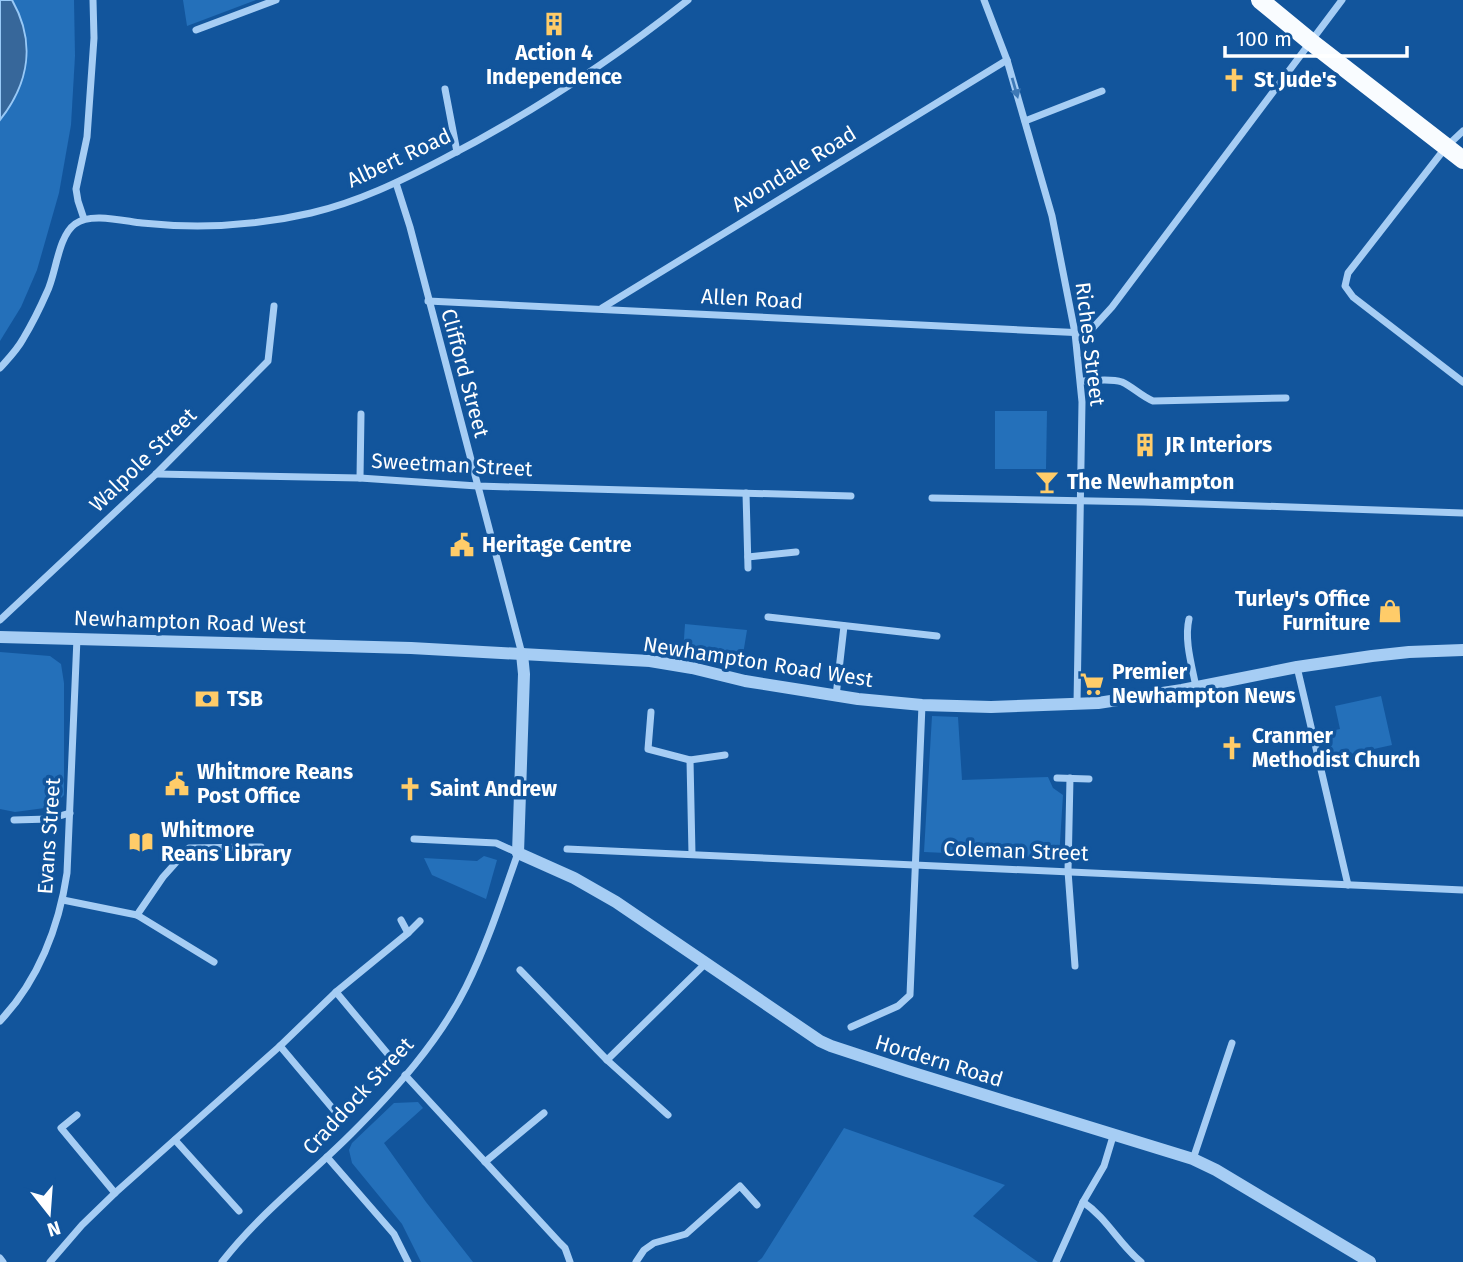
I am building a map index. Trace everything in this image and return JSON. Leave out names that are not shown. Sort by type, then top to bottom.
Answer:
[{"type":"highway","points":[[1260,0],[1463,160]]},
{"type":"street","points":[[0,368],[22,341],[49,289],[65,236],[76,222],[84,219],[76,189],[87,137],[94,38],[93,0]]},
{"type":"street","points":[[196,30],[276,0]]},
{"type":"street","name":"Albert Road","points":[[84,219],[208,227],[313,213],[360,198],[457,152],[535,108],[589,73],[688,0]]},
{"type":"street","name":"Riches Street","points":[[984,0],[1007,60],[1052,216],[1075,333],[1082,402],[1077,704]]},
{"type":"street","points":[[1075,333],[1091,330],[1112,307],[1342,0]]},
{"type":"street","name":"Avondale Road","points":[[601,309],[1007,60]]},
{"type":"street","points":[[445,89],[457,152]]},
{"type":"street","points":[[1025,121],[1102,91]]},
{"type":"street","points":[[1463,131],[1446,148],[1348,273],[1345,286],[1353,297],[1463,382]]},
{"type":"street","name":"Clifford Street","points":[[396,183],[410,227],[522,654]]},
{"type":"street","name":"Allen Road","points":[[428,301],[1075,333]]},
{"type":"street","name":"Walpole Street","points":[[0,620],[156,474],[268,362],[274,306]]},
{"type":"street","points":[[1081,381],[1123,383],[1153,401],[1286,398]]},
{"type":"street","points":[[360,478],[361,414]]},
{"type":"street","name":"Sweetman Street","points":[[156,474],[360,478],[477,486],[851,496]]},
{"type":"street","points":[[746,493],[748,568]]},
{"type":"street","points":[[932,498],[1463,513]]},
{"type":"street","points":[[748,557],[796,552]]},
{"type":"street","points":[[768,617],[937,636]]},
{"type":"street","points":[[1189,619],[1188,646],[1196,687]]},
{"type":"street","points":[[836,696],[844,626]]},
{"type":"street","name":"Newhampton Road West","points":[[0,636],[411,648],[650,661],[836,696],[922,705],[991,707],[1077,704],[1125,699],[1384,654],[1463,650]]},
{"type":"street","name":"Evans Street","points":[[0,1021],[33,978],[50,940],[63,900],[67,873],[77,638]]},
{"type":"street","points":[[414,839],[496,843],[518,853],[524,674],[522,654]]},
{"type":"street","points":[[1297,667],[1348,885]]},
{"type":"street","points":[[851,1027],[898,1006],[910,995],[922,705]]},
{"type":"street","points":[[651,712],[648,749],[690,760],[725,755]]},
{"type":"street","points":[[690,760],[692,854]]},
{"type":"street","points":[[1057,778],[1089,779]]},
{"type":"street","points":[[1070,778],[1068,871],[1075,966]]},
{"type":"street","points":[[14,820],[49,819],[70,813]]},
{"type":"street","points":[[137,915],[163,877],[189,848],[261,846]]},
{"type":"street","name":"Coleman Street","points":[[567,849],[1463,890]]},
{"type":"street","name":"Hordern Road","points":[[518,853],[594,888],[820,1041],[919,1075],[1193,1159],[1370,1262]]},
{"type":"street","name":"Craddock Street","points":[[222,1262],[251,1228],[353,1133],[422,1056],[465,988],[494,923],[518,853]]},
{"type":"street","points":[[63,900],[137,915],[214,962]]},
{"type":"street","points":[[401,920],[408,933]]},
{"type":"street","points":[[50,1262],[115,1193],[336,992],[420,920]]},
{"type":"street","points":[[607,1060],[706,963]]},
{"type":"street","points":[[520,970],[607,1060],[668,1115]]},
{"type":"street","points":[[336,992],[392,1059]]},
{"type":"street","points":[[1193,1159],[1232,1043]]},
{"type":"street","points":[[279,1046],[339,1115]]},
{"type":"street","points":[[405,1075],[565,1248],[570,1262]]},
{"type":"street","points":[[485,1162],[544,1113]]},
{"type":"street","points":[[77,1115],[61,1128],[115,1193]]},
{"type":"street","points":[[1056,1262],[1083,1202],[1104,1166],[1114,1133]]},
{"type":"street","points":[[175,1140],[239,1212]]},
{"type":"street","points":[[327,1157],[394,1234],[408,1262]]},
{"type":"street","points":[[636,1262],[644,1250],[654,1243],[686,1234],[740,1186],[757,1205]]},
{"type":"street","points":[[1083,1202],[1102,1217],[1123,1245],[1141,1262]]},
{"type":"shaded area","points":[[0,0],[74,0],[75,56],[71,125],[59,193],[37,270],[21,307],[0,341]]},
{"type":"shaded area","points":[[0,0],[12,0],[20,16],[26,62],[17,92],[0,120]]},
{"type":"shaded area","points":[[183,0],[256,0],[187,26]]},
{"type":"shaded area","points":[[995,411],[1047,411],[1046,469],[995,469]]},
{"type":"shaded area","points":[[685,624],[747,630],[741,667],[683,653]]},
{"type":"shaded area","points":[[0,652],[50,656],[61,664],[64,683],[64,795],[52,807],[15,812],[0,809]]},
{"type":"shaded area","points":[[1381,696],[1392,745],[1333,758],[1327,732],[1340,729],[1335,706]]},
{"type":"shaded area","points":[[932,716],[958,717],[962,780],[1048,777],[1053,788],[1063,795],[1059,858],[924,852]]},
{"type":"shaded area","points":[[484,856],[497,860],[486,899],[432,875],[424,858],[477,861]]},
{"type":"shaded area","points":[[418,1102],[423,1108],[384,1143],[473,1262],[421,1262],[402,1224],[352,1163],[349,1150],[352,1143],[394,1103]]},
{"type":"shaded area","points":[[844,1128],[1005,1185],[973,1216],[1038,1262],[757,1262]]},
{"type":"place","name":"Action 4 Independence","points":[[554,24]]},
{"type":"place","name":"St Jude's","points":[[1234,80]]},
{"type":"place","name":"JR Interiors","points":[[1145,445]]},
{"type":"place","name":"The Newhampton","points":[[1047,482]]},
{"type":"place","name":"Heritage Centre","points":[[462,545]]},
{"type":"place","name":"Turley's Office Furniture","points":[[1390,611]]},
{"type":"place","name":"Premier Newhampton News","points":[[1092,684]]},
{"type":"place","name":"TSB","points":[[207,699]]},
{"type":"place","name":"Cranmer Methodist Church","points":[[1232,748]]},
{"type":"place","name":"Whitmore Reans Post Office","points":[[177,784]]},
{"type":"place","name":"Saint Andrew","points":[[410,789]]},
{"type":"place","name":"Whitmore Reans Library","points":[[141,842]]}]
